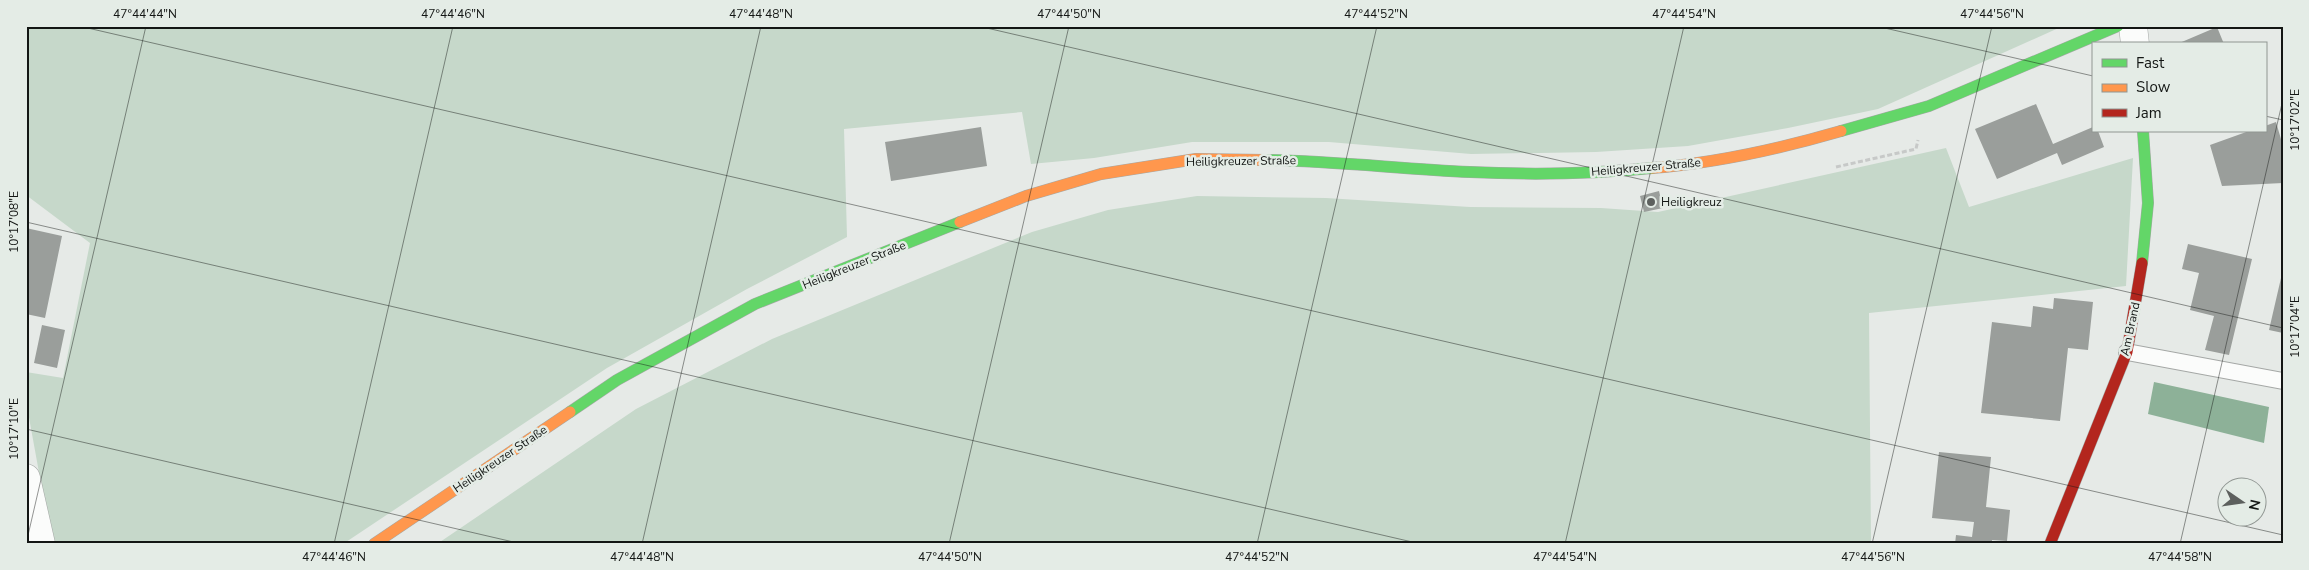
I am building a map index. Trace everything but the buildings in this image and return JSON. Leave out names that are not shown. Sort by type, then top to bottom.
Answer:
[{"type":"street","name":"Heiligkreuzer Straße","points":[[374,544],[617,380],[756,304],[1026,196],[1101,174],[1196,159],[1329,161],[1470,172],[1599,173],[1690,165],[1790,146],[1929,106],[2118,26]]},
{"type":"street","points":[[2132,26],[2135,42]]},
{"type":"street","name":"Am Brand","points":[[2050,544],[2127,352],[2144,252],[2148,203],[2143,132]]},
{"type":"street","points":[[26,478],[41,544]]},
{"type":"lane","points":[[2127,352],[2283,381]]},
{"type":"path","points":[[1829,169],[1916,148],[1929,106]]},
{"type":"shaded area","points":[[26,26],[2063,26],[1878,109],[1688,146],[1596,152],[1471,154],[1329,142],[1192,142],[1094,158],[1031,164],[1022,112],[844,129],[847,237],[747,289],[607,368],[343,544],[52,544],[26,401],[26,372],[63,378],[90,243],[26,195]]},
{"type":"shaded area","points":[[1946,148],[1969,207],[2133,158],[2126,286],[1869,313],[1871,544],[437,544],[636,409],[772,339],[1032,232],[1108,210],[1197,196],[1326,198],[1470,207],[1601,208],[1658,212]]},
{"type":"shaded area","points":[[2154,382],[2269,407],[2264,443],[2148,414]]},
{"type":"traffic: fast","points":[[1841,131],[1929,106],[2118,26]]},
{"type":"traffic: fast","points":[[2142,263],[2148,203],[2143,132]]},
{"type":"traffic: fast","points":[[1265,160],[1444,171],[1516,173],[1584,173],[1652,168]]},
{"type":"traffic: fast","points":[[570,412],[617,380],[755,304],[960,222]]},
{"type":"traffic: slow","points":[[1652,168],[1700,163],[1747,154],[1841,131]]},
{"type":"traffic: slow","points":[[960,222],[1026,196],[1101,174],[1196,159],[1265,160]]},
{"type":"traffic: slow","points":[[374,544],[570,412]]},
{"type":"traffic: jam","points":[[2050,544],[2127,352],[2142,263]]},
{"type":"place","name":"Heiligkreuz","points":[[1651,202]]}]
